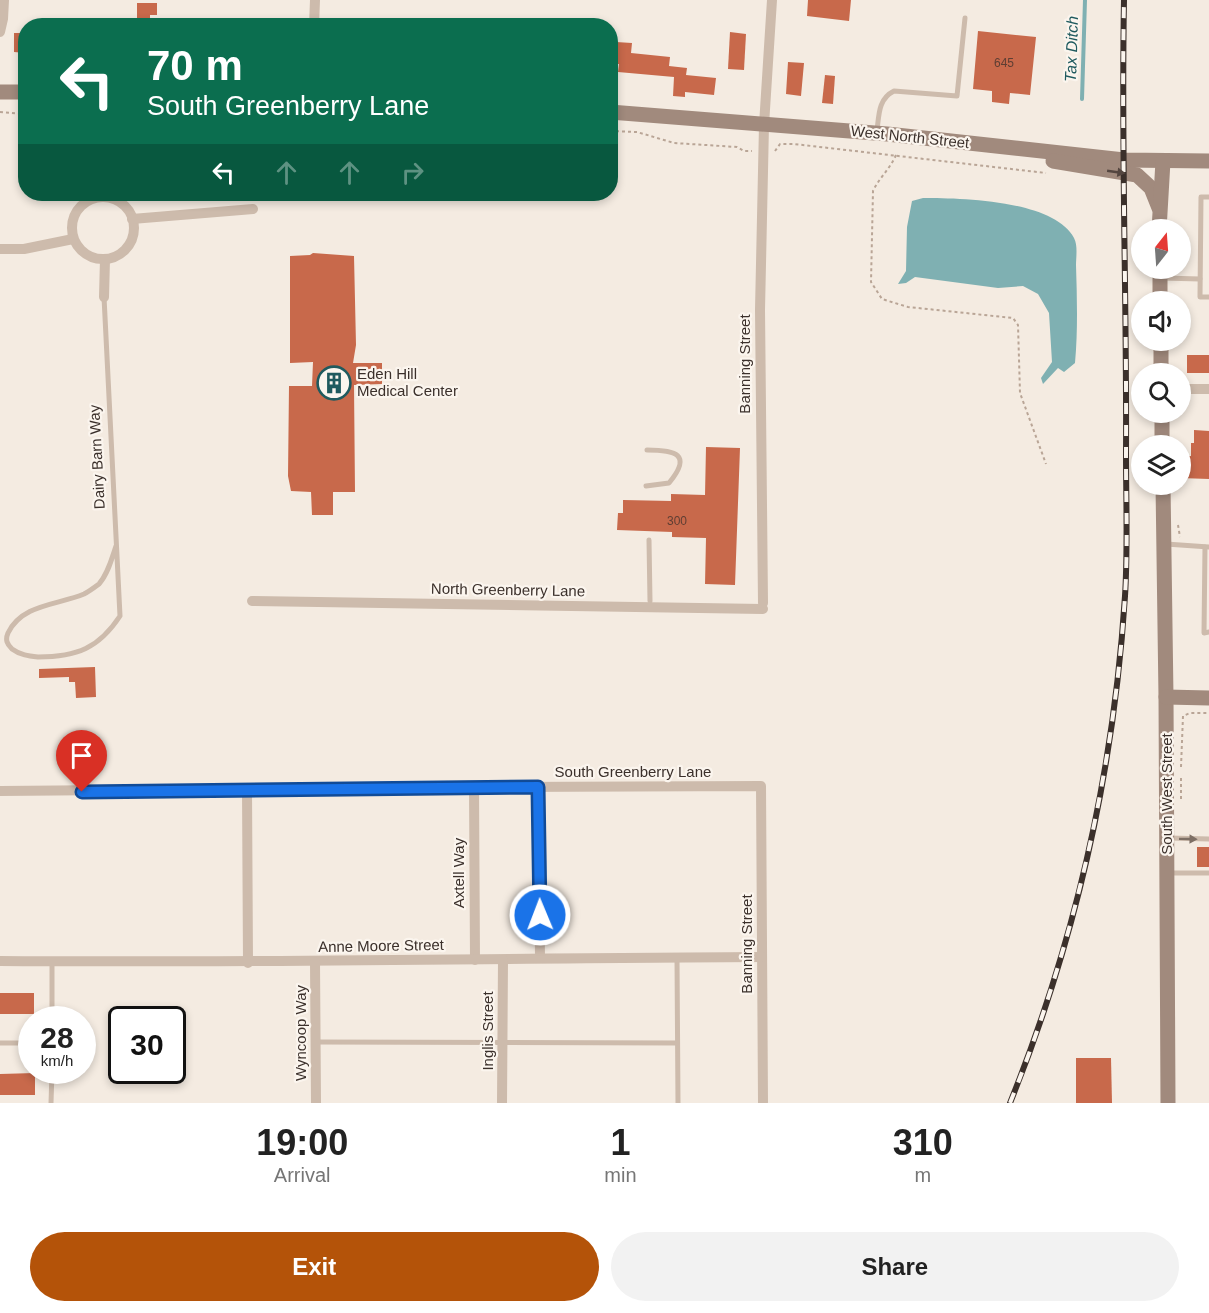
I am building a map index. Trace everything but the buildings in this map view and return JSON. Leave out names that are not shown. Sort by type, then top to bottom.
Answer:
[{"type":"street","points":[[0,32],[4,0]]},
{"type":"street","points":[[314,18],[315,0]]},
{"type":"street","name":"Banning Street","points":[[763,606],[760,324],[763,150],[771,0]]},
{"type":"street","points":[[0,92],[18,92]]},
{"type":"street","name":"West North Street","points":[[618,113],[876,133],[1124,160],[1209,161]]},
{"type":"street","points":[[998,147],[1058,163],[1137,175],[1151,188],[1159,208]]},
{"type":"street","points":[[1159,219],[1159,208],[1163,196],[1163,161]]},
{"type":"street","points":[[89,201],[78,209],[72,224],[74,239],[87,255],[105,259],[114,257],[126,248],[133,234],[132,219],[125,206],[117,201]]},
{"type":"street","points":[[132,219],[253,209]]},
{"type":"street","points":[[0,249],[24,249],[74,239]]},
{"type":"street","points":[[104,297],[105,259]]},
{"type":"street","points":[[1191,389],[1209,389]]},
{"type":"street","name":"South West Street","points":[[1163,495],[1168,1103]]},
{"type":"street","name":"North Greenberry Lane","points":[[252,601],[763,606]]},
{"type":"street","points":[[1166,697],[1209,698]]},
{"type":"street","name":"South Greenberry Lane","points":[[0,791],[474,786],[761,786]]},
{"type":"street","name":"Axtell Way","points":[[474,786],[475,960]]},
{"type":"street","name":"Banning Street","points":[[761,786],[763,1103]]},
{"type":"street","points":[[538,787],[540,958]]},
{"type":"street","points":[[247,789],[248,963]]},
{"type":"street","name":"Anne Moore Street","points":[[0,961],[248,963],[762,957]]},
{"type":"street","name":"Inglis Street","points":[[502,1103],[503,960]]},
{"type":"street","name":"Wyncoop Way","points":[[315,962],[316,1103]]},
{"type":"lane","points":[[876,133],[882,100],[887,94],[894,91],[957,96],[965,18]]},
{"type":"lane","points":[[1209,197],[1201,197],[1200,279],[1200,297],[1209,297]]},
{"type":"lane","points":[[1191,278],[1200,279]]},
{"type":"lane","name":"Dairy Barn Way","points":[[104,297],[120,616],[103,639],[83,651],[57,656],[26,655],[10,647],[6,641],[7,635],[12,626],[22,617],[37,608],[86,593],[99,584],[107,571],[116,546]]},
{"type":"lane","points":[[646,450],[666,450],[681,460],[681,465],[669,483],[646,486]]},
{"type":"lane","points":[[649,540],[650,601]]},
{"type":"lane","points":[[1164,544],[1207,547],[1204,633],[1209,632]]},
{"type":"lane","points":[[1167,838],[1209,839]]},
{"type":"lane","points":[[1167,873],[1209,873]]},
{"type":"lane","points":[[676,958],[678,1103]]},
{"type":"lane","points":[[52,962],[52,1006]]},
{"type":"lane","points":[[316,1042],[677,1043]]},
{"type":"lane","points":[[0,1043],[18,1043]]},
{"type":"lane","points":[[51,1103],[52,1084]]},
{"type":"path","points":[[0,112],[18,113]]},
{"type":"path","points":[[618,131],[637,132],[674,143],[737,147],[744,151],[775,152],[780,144],[794,144],[1050,173]]},
{"type":"path","points":[[896,155],[873,191],[871,282],[882,299],[908,307],[1013,318],[1018,325],[1020,393],[1046,465]]},
{"type":"path","points":[[1183,716],[1190,713],[1209,713]]},
{"type":"water","points":[[923,198],[1005,204],[1047,216],[1063,225],[1074,238],[1076,248],[1075,363],[1064,372],[1058,368],[1043,384],[1041,378],[1052,362],[1049,313],[1038,294],[1023,286],[998,288],[915,277],[906,283],[898,284],[906,271],[907,227],[912,201]]},
{"type":"waterway","name":"Tax Ditch","points":[[1082,99],[1085,0]]},
{"type":"railway","points":[[1010,1103],[1054,980],[1088,854],[1112,726],[1120,661],[1127,543],[1124,0]]},
{"type":"place","name":"Eden Hill Medical Center","points":[[334,383]]},
{"type":"route","points":[[82,792],[270,788],[538,787],[540,915]]}]
